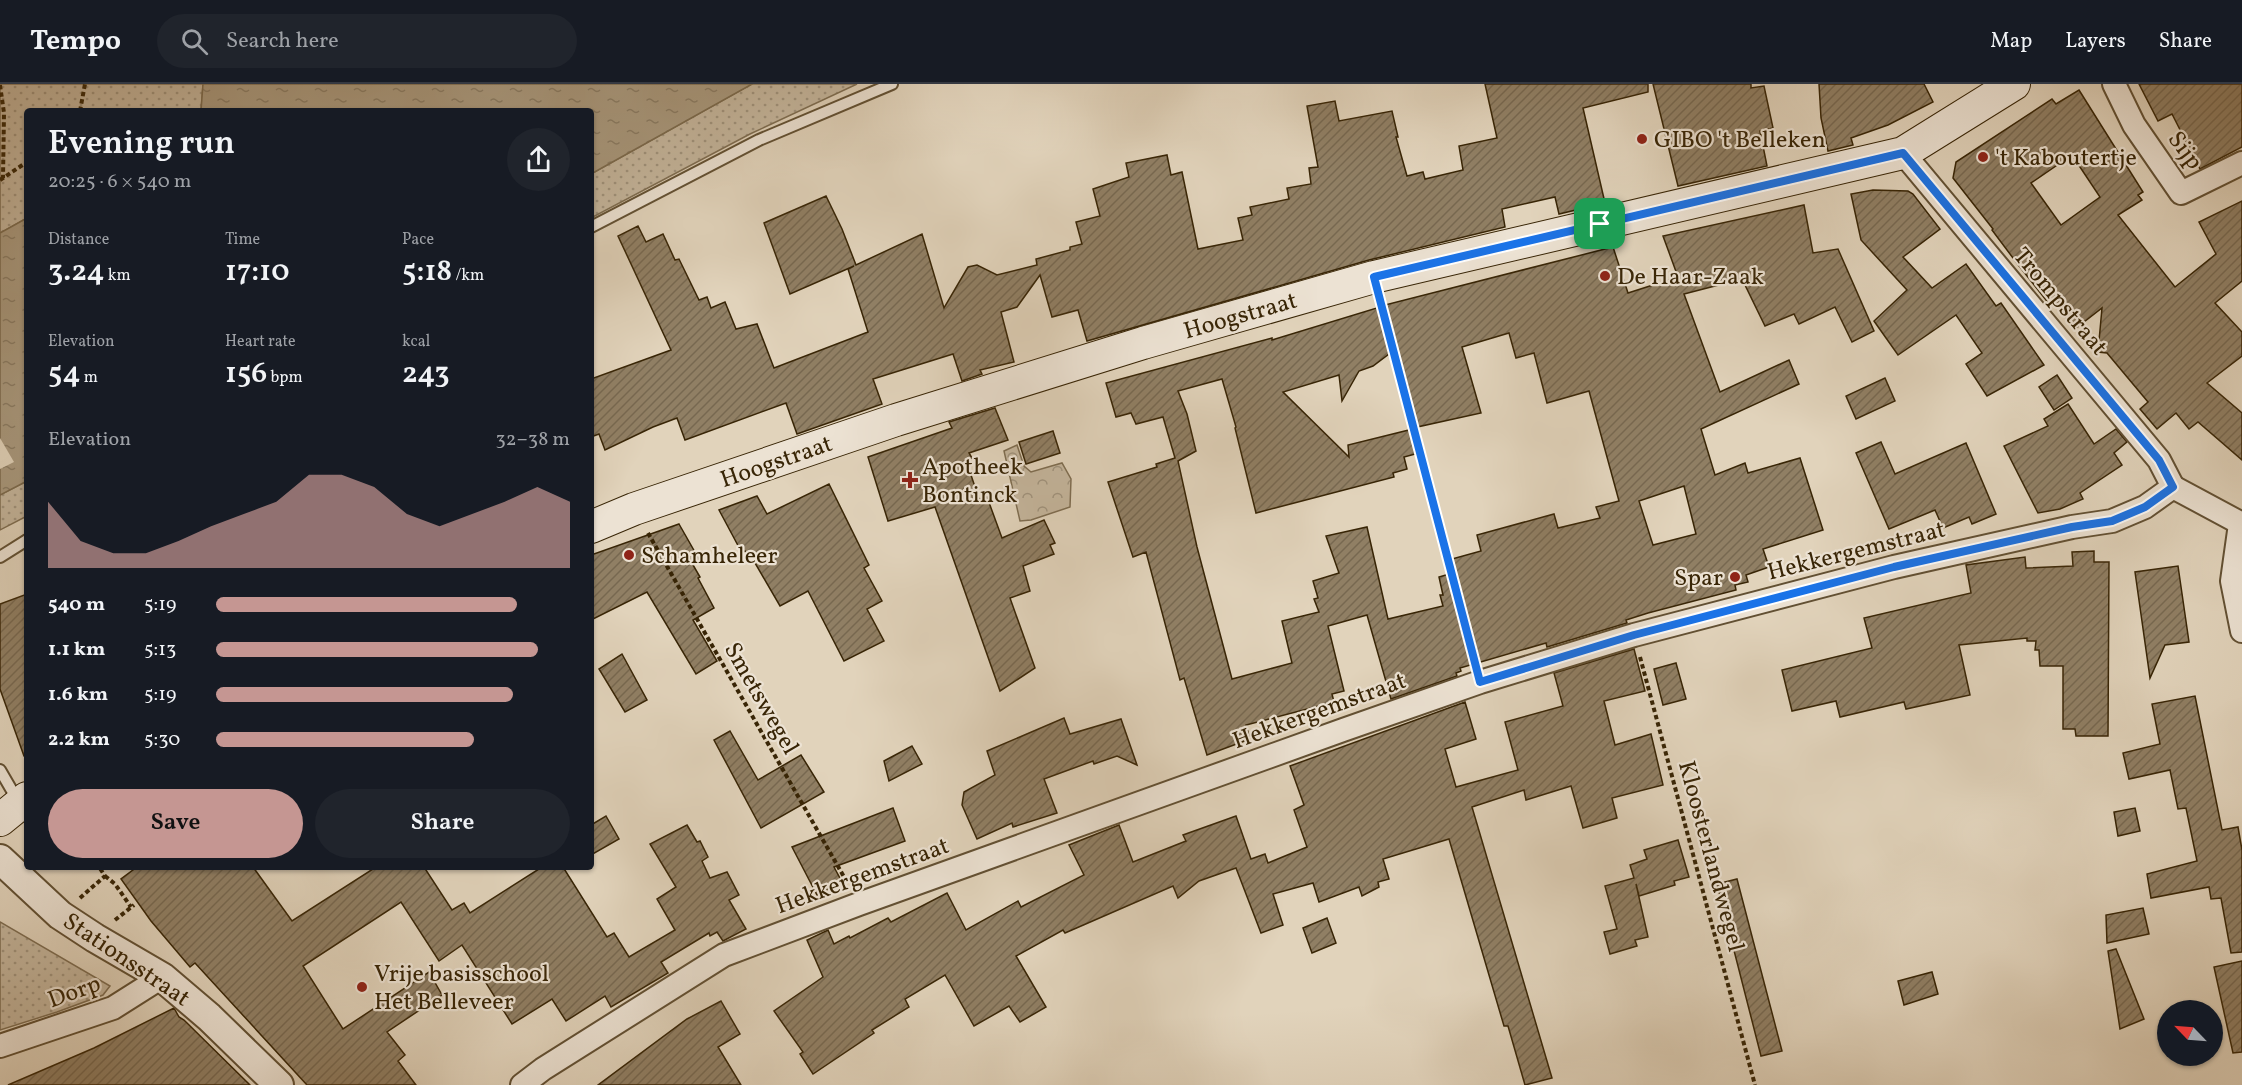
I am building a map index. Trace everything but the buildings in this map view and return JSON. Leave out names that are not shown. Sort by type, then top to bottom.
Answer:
[{"type":"main road","name":"Hoogstraat","points":[[594,526],[634,509],[896,420],[1143,343],[1374,277],[1903,153],[2014,84]]},
{"type":"street","name":"Sijp","points":[[2114,84],[2134,125],[2181,193],[2242,163]]},
{"type":"street","name":"Trompstraat","points":[[1903,153],[2159,460],[2173,487]]},
{"type":"street","points":[[2173,487],[2241,524],[2232,581],[2242,631]]},
{"type":"street","name":"Hekkergemstraat","points":[[522,1085],[543,1069],[724,955],[859,904],[1480,682],[1634,635],[1894,567],[2072,527],[2112,521],[2145,507],[2173,487]]},
{"type":"street","name":"Stationsstraat","points":[[0,859],[60,915],[95,939],[162,977],[209,1017],[279,1085]]},
{"type":"street","name":"Dorp","points":[[0,1046],[113,1008],[162,977]]},
{"type":"lane","points":[[594,225],[759,140],[892,84]]},
{"type":"lane","points":[[0,557],[24,542]]},
{"type":"lane","points":[[0,770],[16,807]]},
{"type":"path","points":[[81,108],[85,84]]},
{"type":"path","points":[[0,85],[3,113],[1,177]]},
{"type":"path","points":[[1,177],[24,164]]},
{"type":"path","points":[[1374,277],[1480,682]]},
{"type":"path","name":"Smetswegel","points":[[634,509],[859,904]]},
{"type":"path","name":"Kloosterlandwegel","points":[[1634,635],[1755,1085]]},
{"type":"path","points":[[101,870],[132,906],[117,919]]},
{"type":"path","points":[[60,915],[105,876]]},
{"type":"green space","points":[[0,84],[203,84],[201,108],[24,108],[24,220],[0,233]]},
{"type":"green space","points":[[752,84],[857,84],[750,134],[594,216],[594,172]]},
{"type":"green space","points":[[1017,445],[1024,466],[1031,472],[1062,463],[1071,479],[1070,507],[1031,520],[1020,521],[1004,451]]},
{"type":"green space","points":[[24,483],[24,518],[0,530],[0,495]]},
{"type":"green space","points":[[0,922],[110,986],[103,995],[0,1030]]},
{"type":"water","points":[[203,84],[752,84],[594,172],[594,108],[201,108]]},
{"type":"water","points":[[24,220],[24,483],[0,495],[0,233]]},
{"type":"pier","points":[[0,438],[14,462],[0,469]]},
{"type":"place","name":"GIBO 't Belleken","points":[[1642,139]]},
{"type":"place","name":"'t Kaboutertje","points":[[1983,157]]},
{"type":"place","name":"De Haar-Zaak","points":[[1605,276]]},
{"type":"place","name":"Apotheek Bontinck","points":[[910,480]]},
{"type":"place","name":"Schamheleer","points":[[629,555]]},
{"type":"place","name":"Spar","points":[[1735,577]]},
{"type":"place","name":"Vrije basisschool Het Belleveer","points":[[362,987]]},
{"type":"route","points":[[1903,153],[2159,460],[2173,487],[2145,507],[2112,521],[2072,527],[1894,567],[1634,635],[1480,682],[1374,277],[1600,224],[1903,153]]}]
